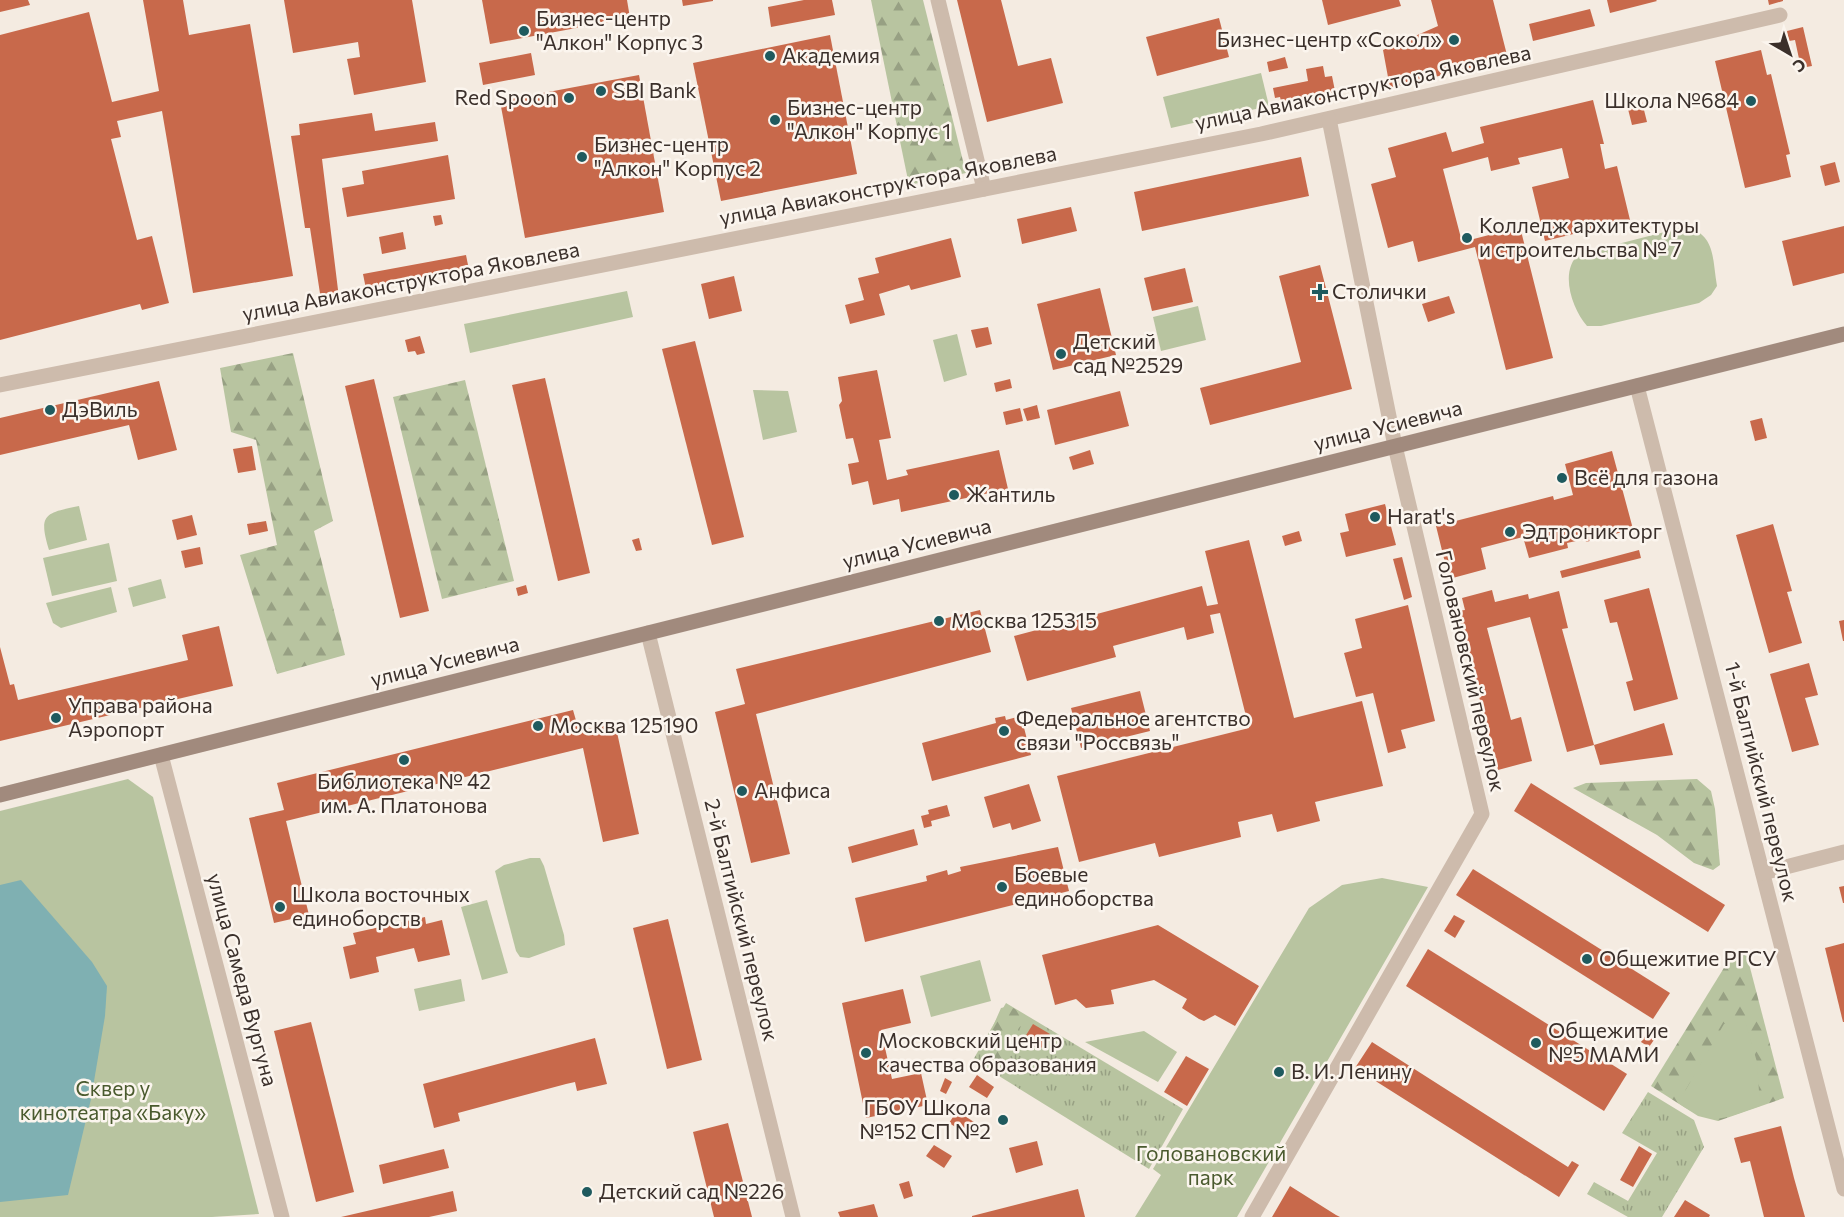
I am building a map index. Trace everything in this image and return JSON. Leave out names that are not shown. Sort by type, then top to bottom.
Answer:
[{"type":"street","points":[[938,0],[984,189]]},
{"type":"street","name":"улица Авиаконструктора Яковлева","points":[[0,385],[1329,119],[1780,15]]},
{"type":"street","name":"Головановский переулок","points":[[1252,1217],[1482,814],[1395,447],[1329,119]]},
{"type":"street","name":"улица Усиевича","points":[[0,795],[1844,334]]},
{"type":"street","name":"1-й Балтийский переулок","points":[[1637,386],[1844,1189]]},
{"type":"street","name":"2-й Балтийский переулок","points":[[648,633],[793,1217]]},
{"type":"street","name":"улица Самеда Вургуна","points":[[161,754],[282,1217]]},
{"type":"street","points":[[1762,873],[1844,852]]},
{"type":"green space","points":[[871,0],[923,0],[966,173],[909,185]]},
{"type":"green space","points":[[1261,73],[1269,106],[1171,128],[1163,97]]},
{"type":"green space","points":[[1684,227],[1702,235],[1711,248],[1717,286],[1711,295],[1699,303],[1601,326],[1587,326],[1577,310],[1570,290],[1570,270],[1579,254]]},
{"type":"green space","points":[[627,291],[633,317],[470,353],[464,324]]},
{"type":"green space","points":[[1198,306],[1206,340],[1161,351],[1153,317]]},
{"type":"green space","points":[[957,334],[967,375],[944,382],[933,340]]},
{"type":"green space","points":[[293,353],[333,521],[314,531],[345,655],[277,674],[240,555],[277,545],[256,440],[231,432],[220,368]]},
{"type":"green space","points":[[465,380],[514,581],[442,599],[393,397]]},
{"type":"green space","points":[[753,390],[788,391],[797,432],[763,440]]},
{"type":"green space","points":[[79,506],[87,540],[49,550],[44,529],[47,517],[58,511]]},
{"type":"green space","points":[[109,543],[117,581],[52,596],[43,558]]},
{"type":"green space","points":[[161,579],[166,598],[133,607],[128,588]]},
{"type":"green space","points":[[111,587],[117,612],[61,628],[53,623],[46,603]]},
{"type":"green space","name":"Сквер у кинотеатра «Баку»","points":[[128,779],[153,797],[259,1214],[212,1217],[0,1217],[0,811]]},
{"type":"green space","points":[[1697,779],[1711,791],[1715,809],[1720,865],[1713,870],[1694,863],[1657,835],[1573,788],[1586,783]]},
{"type":"green space","points":[[530,858],[540,858],[544,866],[565,945],[529,958],[520,957],[516,951],[495,871],[504,865]]},
{"type":"green space","name":"Головановский парк","points":[[1382,878],[1428,887],[1237,1217],[1135,1217],[1161,1175],[1153,1169],[1309,908],[1342,885]]},
{"type":"green space","points":[[487,900],[508,973],[482,980],[461,907]]},
{"type":"green space","points":[[1735,950],[1747,956],[1784,1098],[1718,1121],[1698,1116],[1651,1086]]},
{"type":"green space","points":[[980,960],[991,1001],[931,1017],[920,976]]},
{"type":"green space","points":[[461,979],[465,1001],[419,1011],[414,989]]},
{"type":"green space","points":[[1006,1003],[1183,1109],[1149,1169],[973,1060]]},
{"type":"green space","points":[[1010,1006],[1021,1013],[1024,1022],[1012,1036],[1008,1059],[989,1059],[982,1051],[1001,1008]]},
{"type":"green space","points":[[1745,1021],[1757,1062],[1760,1106],[1727,1117],[1710,1118],[1678,1103],[1724,1024]]},
{"type":"green space","points":[[1144,1031],[1177,1052],[1158,1082],[1085,1042]]},
{"type":"green space","points":[[1648,1092],[1694,1120],[1704,1147],[1662,1217],[1628,1217],[1587,1194],[1594,1182],[1628,1201],[1657,1153],[1622,1133]]},
{"type":"water","points":[[21,880],[92,962],[107,986],[105,1016],[91,1099],[68,1195],[0,1202],[0,885]]},
{"type":"building","points":[[0,0],[28,0],[30,5],[0,12]]},
{"type":"building","points":[[143,0],[183,0],[189,35],[250,24],[293,276],[193,293],[162,111],[117,121],[121,137],[111,139],[137,240],[152,236],[169,303],[142,310],[140,304],[0,340],[0,35],[89,12],[112,102],[159,91]]},
{"type":"building","points":[[284,0],[412,0],[426,82],[354,95],[347,59],[360,57],[358,42],[293,53]]},
{"type":"building","name":"Бизнес-центр \"Алкон\" Корпус 3","points":[[482,0],[627,0],[630,18],[490,44]]},
{"type":"building","points":[[682,0],[713,0],[713,1],[683,6]]},
{"type":"building","points":[[804,0],[832,0],[835,15],[771,27],[768,7]]},
{"type":"building","points":[[957,0],[1001,0],[1018,66],[1051,58],[1063,103],[987,122]]},
{"type":"building","points":[[1322,0],[1399,0],[1401,6],[1328,25]]},
{"type":"building","name":"Бизнес-центр «Сокол»","points":[[1431,0],[1493,0],[1508,59],[1390,88],[1383,50],[1438,26]]},
{"type":"building","points":[[1607,0],[1656,0],[1657,1],[1610,13]]},
{"type":"building","points":[[1768,0],[1783,0],[1783,1],[1769,5]]},
{"type":"building","points":[[1590,9],[1595,26],[1533,41],[1529,24]]},
{"type":"building","points":[[1219,18],[1229,57],[1157,76],[1146,37]]},
{"type":"building","points":[[1803,27],[1812,66],[1801,68],[1795,40],[1789,41],[1787,31]]},
{"type":"building","name":"Бизнес-центр \"Алкон\" Корпус 1","points":[[830,35],[857,174],[721,201],[693,63]]},
{"type":"building","name":"Школа №684","points":[[1761,50],[1767,75],[1771,74],[1790,154],[1786,155],[1791,177],[1745,188],[1715,61]]},
{"type":"building","points":[[531,53],[535,75],[483,85],[479,63]]},
{"type":"building","points":[[1285,57],[1288,68],[1269,72],[1267,62]]},
{"type":"building","points":[[1323,66],[1325,77],[1332,76],[1336,96],[1283,109],[1280,97],[1275,98],[1273,88],[1308,81],[1306,69]]},
{"type":"building","name":"Бизнес-центр \"Алкон\" Корпус 2","points":[[639,75],[664,212],[525,238],[500,101]]},
{"type":"building","points":[[1593,100],[1604,144],[1600,144],[1605,169],[1617,166],[1630,220],[1545,241],[1532,187],[1569,178],[1562,148],[1518,158],[1520,164],[1491,171],[1488,157],[1443,169],[1462,242],[1520,227],[1553,358],[1506,370],[1475,247],[1418,262],[1413,241],[1388,248],[1371,184],[1396,177],[1388,148],[1446,132],[1452,152],[1484,143],[1480,127]]},
{"type":"building","points":[[1642,102],[1647,122],[1632,125],[1627,105]]},
{"type":"building","points":[[372,113],[375,131],[435,122],[438,141],[322,159],[339,298],[321,300],[310,228],[305,228],[291,136],[300,135],[299,124]]},
{"type":"building","points":[[448,155],[455,199],[347,217],[342,188],[364,184],[362,171]]},
{"type":"building","points":[[1301,157],[1309,196],[1142,231],[1134,192]]},
{"type":"building","points":[[1835,162],[1840,182],[1825,186],[1820,166]]},
{"type":"building","points":[[1071,207],[1077,231],[1022,244],[1017,219]]},
{"type":"building","points":[[441,215],[443,224],[435,226],[433,216]]},
{"type":"building","points":[[1844,226],[1844,273],[1793,286],[1782,241]]},
{"type":"building","points":[[403,232],[406,249],[382,254],[379,237]]},
{"type":"building","points":[[951,238],[961,277],[911,290],[909,285],[879,294],[885,315],[850,324],[845,305],[864,300],[858,278],[879,273],[875,258]]},
{"type":"building","points":[[466,255],[469,270],[366,289],[363,274]]},
{"type":"building","points":[[1320,265],[1352,389],[1210,425],[1200,388],[1301,362],[1279,276]]},
{"type":"building","points":[[1185,268],[1193,302],[1152,311],[1144,278]]},
{"type":"building","points":[[734,276],[742,311],[709,319],[701,284]]},
{"type":"building","points":[[1100,288],[1116,355],[1053,370],[1037,304]]},
{"type":"building","points":[[1449,296],[1455,313],[1428,322],[1422,304]]},
{"type":"building","points":[[988,327],[992,344],[976,348],[971,330]]},
{"type":"building","points":[[420,336],[425,353],[417,355],[415,351],[408,352],[405,340]]},
{"type":"building","points":[[695,341],[744,537],[712,545],[662,349]]},
{"type":"building","points":[[877,370],[891,438],[879,440],[887,480],[908,475],[906,470],[999,450],[1008,489],[901,512],[899,499],[873,505],[868,481],[852,485],[848,464],[859,462],[853,438],[846,439],[839,405],[842,401],[838,377]]},
{"type":"building","points":[[545,378],[590,573],[558,581],[512,385]]},
{"type":"building","points":[[374,379],[429,611],[400,618],[345,386]]},
{"type":"building","points":[[1010,379],[1012,388],[996,392],[994,383]]},
{"type":"building","points":[[159,381],[177,450],[138,460],[129,425],[0,455],[0,418]]},
{"type":"building","points":[[1120,391],[1129,426],[1055,445],[1047,410]]},
{"type":"building","points":[[1037,405],[1040,418],[1027,421],[1023,409]]},
{"type":"building","points":[[1020,408],[1023,421],[1006,425],[1003,412]]},
{"type":"building","points":[[1762,418],[1767,438],[1755,441],[1750,421]]},
{"type":"building","points":[[252,446],[256,470],[238,473],[233,449]]},
{"type":"building","points":[[1090,450],[1094,464],[1073,470],[1069,457]]},
{"type":"building","name":"Эдтроникторг","points":[[1612,451],[1633,529],[1586,542],[1585,539],[1567,543],[1568,548],[1529,558],[1523,537],[1481,548],[1486,569],[1449,579],[1436,526],[1553,496],[1554,500],[1573,495],[1565,464]]},
{"type":"building","points":[[1385,504],[1396,545],[1346,557],[1340,533],[1349,531],[1345,514]]},
{"type":"building","points":[[192,515],[197,535],[177,540],[172,520]]},
{"type":"building","points":[[266,521],[268,531],[249,535],[247,524]]},
{"type":"building","points":[[1773,524],[1792,591],[1787,592],[1802,643],[1769,653],[1736,535]]},
{"type":"building","points":[[1299,531],[1302,541],[1285,546],[1282,536]]},
{"type":"building","points":[[639,538],[642,550],[636,551],[632,540]]},
{"type":"building","points":[[1249,540],[1294,718],[1362,701],[1383,786],[1315,802],[1320,821],[1277,832],[1272,814],[1238,822],[1241,837],[1159,857],[1155,843],[1079,862],[1057,776],[1249,728],[1220,613],[1210,615],[1214,633],[1187,640],[1184,627],[1113,646],[1116,657],[1027,681],[1014,636],[1202,586],[1207,606],[1218,604],[1205,551]]},
{"type":"building","points":[[200,547],[203,564],[185,568],[181,551]]},
{"type":"building","points":[[1639,550],[1641,558],[1562,578],[1560,571]]},
{"type":"building","points":[[1402,557],[1412,597],[1404,600],[1393,559]]},
{"type":"building","points":[[526,585],[528,593],[518,596],[516,588]]},
{"type":"building","points":[[1649,588],[1678,699],[1634,711],[1626,682],[1633,680],[1617,622],[1610,623],[1604,600]]},
{"type":"building","points":[[1492,590],[1495,602],[1528,594],[1529,599],[1559,591],[1568,628],[1562,629],[1594,745],[1567,752],[1530,617],[1487,628],[1511,720],[1521,717],[1532,761],[1498,770],[1457,611],[1465,610],[1462,598]]},
{"type":"building","points":[[1408,605],[1435,721],[1401,730],[1406,748],[1388,753],[1373,693],[1356,697],[1344,653],[1362,648],[1355,619]]},
{"type":"building","points":[[980,610],[991,652],[756,714],[790,854],[751,863],[715,712],[745,704],[736,669]]},
{"type":"building","points":[[1844,620],[1844,641],[1843,641],[1839,621]]},
{"type":"building","points":[[219,626],[233,686],[0,741],[0,647],[10,685],[14,684],[18,700],[188,660],[182,635]]},
{"type":"building","points":[[1809,663],[1818,695],[1805,698],[1819,745],[1792,752],[1770,674]]},
{"type":"building","points":[[1140,691],[1150,731],[1081,748],[1071,708]]},
{"type":"building","points":[[573,710],[579,731],[615,723],[639,834],[603,842],[583,748],[286,821],[309,915],[274,923],[249,818],[284,810],[277,783]]},
{"type":"building","points":[[1005,716],[1006,720],[1021,716],[1031,755],[932,781],[922,743],[996,723],[995,718]]},
{"type":"building","points":[[1664,723],[1673,755],[1600,765],[1594,745]]},
{"type":"building","points":[[1531,783],[1725,905],[1708,932],[1514,811]]},
{"type":"building","points":[[1029,784],[1041,821],[1012,830],[1010,823],[993,828],[984,797]]},
{"type":"building","points":[[947,805],[950,816],[931,821],[932,826],[924,828],[921,816],[929,814],[928,810]]},
{"type":"building","points":[[914,829],[918,845],[852,863],[848,847]]},
{"type":"building","points":[[1058,847],[1069,891],[865,942],[855,898],[927,881],[926,876],[947,870],[948,875],[961,871],[960,867]]},
{"type":"building","name":"Общежитие РГСУ","points":[[1473,869],[1670,993],[1653,1019],[1456,895]]},
{"type":"building","points":[[1844,886],[1844,903],[1843,903],[1839,887]]},
{"type":"building","points":[[1454,915],[1465,921],[1455,938],[1444,931]]},
{"type":"building","points":[[425,917],[426,924],[442,920],[450,955],[418,962],[414,948],[376,957],[379,972],[350,979],[343,947],[356,944],[353,933]]},
{"type":"building","points":[[668,919],[702,1060],[667,1069],[633,928]]},
{"type":"building","points":[[1158,925],[1259,986],[1235,1026],[1215,1015],[1204,1021],[1199,1019],[1182,1008],[1187,999],[1154,980],[1111,990],[1114,1004],[1086,1008],[1076,999],[1055,1005],[1042,955]]},
{"type":"building","points":[[1844,943],[1844,1022],[1843,1022],[1825,948]]},
{"type":"building","name":"Общежитие №5 МАМИ","points":[[1428,949],[1627,1074],[1604,1111],[1406,986]]},
{"type":"building","points":[[903,989],[911,1023],[881,1030],[892,1079],[921,1073],[928,1105],[866,1118],[842,1003]]},
{"type":"building","points":[[311,1022],[354,1192],[316,1202],[274,1031]]},
{"type":"building","points":[[1033,1024],[1050,1034],[1040,1050],[1023,1040]]},
{"type":"building","points":[[1648,1032],[1656,1037],[1649,1047],[1641,1042]]},
{"type":"building","points":[[595,1038],[607,1084],[577,1091],[575,1082],[566,1084],[458,1113],[460,1121],[434,1128],[423,1084]]},
{"type":"building","points":[[1372,1042],[1568,1167],[1572,1161],[1579,1165],[1559,1197],[1355,1068]]},
{"type":"building","points":[[1186,1056],[1209,1069],[1187,1106],[1164,1092]]},
{"type":"building","points":[[977,1075],[994,1087],[987,1098],[969,1087]]},
{"type":"building","points":[[945,1078],[952,1082],[946,1094],[940,1091]]},
{"type":"building","points":[[957,1111],[974,1122],[967,1134],[949,1123]]},
{"type":"building","points":[[728,1123],[752,1217],[714,1217],[693,1132]]},
{"type":"building","points":[[1781,1126],[1805,1217],[1764,1217],[1750,1161],[1741,1163],[1734,1138]]},
{"type":"building","points":[[1037,1141],[1043,1165],[1016,1173],[1009,1148]]},
{"type":"building","points":[[934,1145],[952,1156],[944,1168],[926,1156]]},
{"type":"building","points":[[1639,1146],[1652,1154],[1633,1187],[1620,1180]]},
{"type":"building","points":[[444,1149],[449,1168],[383,1184],[379,1165]]},
{"type":"building","points":[[909,1181],[913,1196],[904,1199],[899,1184]]},
{"type":"building","points":[[1290,1186],[1336,1215],[1340,1217],[1272,1217]]},
{"type":"building","points":[[1078,1189],[1085,1217],[972,1217],[972,1216]]},
{"type":"building","points":[[453,1191],[457,1211],[429,1217],[341,1217]]},
{"type":"building","points":[[1685,1200],[1710,1215],[1709,1217],[1674,1217]]},
{"type":"building","points":[[874,1204],[878,1217],[840,1217],[838,1212]]},
{"type":"place","name":"Бизнес-центр \"Алкон\" Корпус 3","points":[[524,31]]},
{"type":"place","name":"Бизнес-центр «Сокол»","points":[[1454,40]]},
{"type":"place","name":"Академия","points":[[770,56]]},
{"type":"place","name":"SBI Bank","points":[[601,91]]},
{"type":"place","name":"Red Spoon","points":[[569,98]]},
{"type":"place","name":"Школа №684","points":[[1751,101]]},
{"type":"place","name":"Бизнес-центр \"Алкон\" Корпус 1","points":[[775,120]]},
{"type":"place","name":"Бизнес-центр \"Алкон\" Корпус 2","points":[[582,157]]},
{"type":"place","name":"Колледж архитектуры и строительства № 7","points":[[1467,238]]},
{"type":"place","name":"Столички","points":[[1320,292]]},
{"type":"place","name":"Детский сад №2529","points":[[1061,354]]},
{"type":"place","name":"ДэВиль","points":[[50,410]]},
{"type":"place","name":"Всё для газона","points":[[1562,478]]},
{"type":"place","name":"Жантиль","points":[[954,495]]},
{"type":"place","name":"Harat's","points":[[1375,517]]},
{"type":"place","name":"Эдтроникторг","points":[[1510,532]]},
{"type":"place","name":"Москва 125315","points":[[939,621]]},
{"type":"place","name":"Управа района Аэропорт","points":[[56,718]]},
{"type":"place","name":"Москва 125190","points":[[538,726]]},
{"type":"place","name":"Федеральное агентство связи \"Россвязь\"","points":[[1004,731]]},
{"type":"place","name":"Библиотека № 42 им. А. Платонова","points":[[404,760]]},
{"type":"place","name":"Анфиса","points":[[742,791]]},
{"type":"place","name":"Боевые единоборства","points":[[1002,887]]},
{"type":"place","name":"Школа восточных единоборств","points":[[280,907]]},
{"type":"place","name":"Общежитие РГСУ","points":[[1587,959]]},
{"type":"place","name":"Общежитие №5 МАМИ","points":[[1536,1043]]},
{"type":"place","name":"Московский центр качества образования","points":[[866,1053]]},
{"type":"place","name":"В. И. Ленину","points":[[1279,1072]]},
{"type":"place","name":"ГБОУ Школа №152 СП №2","points":[[1003,1120]]},
{"type":"place","name":"Детский сад №226","points":[[587,1192]]}]
